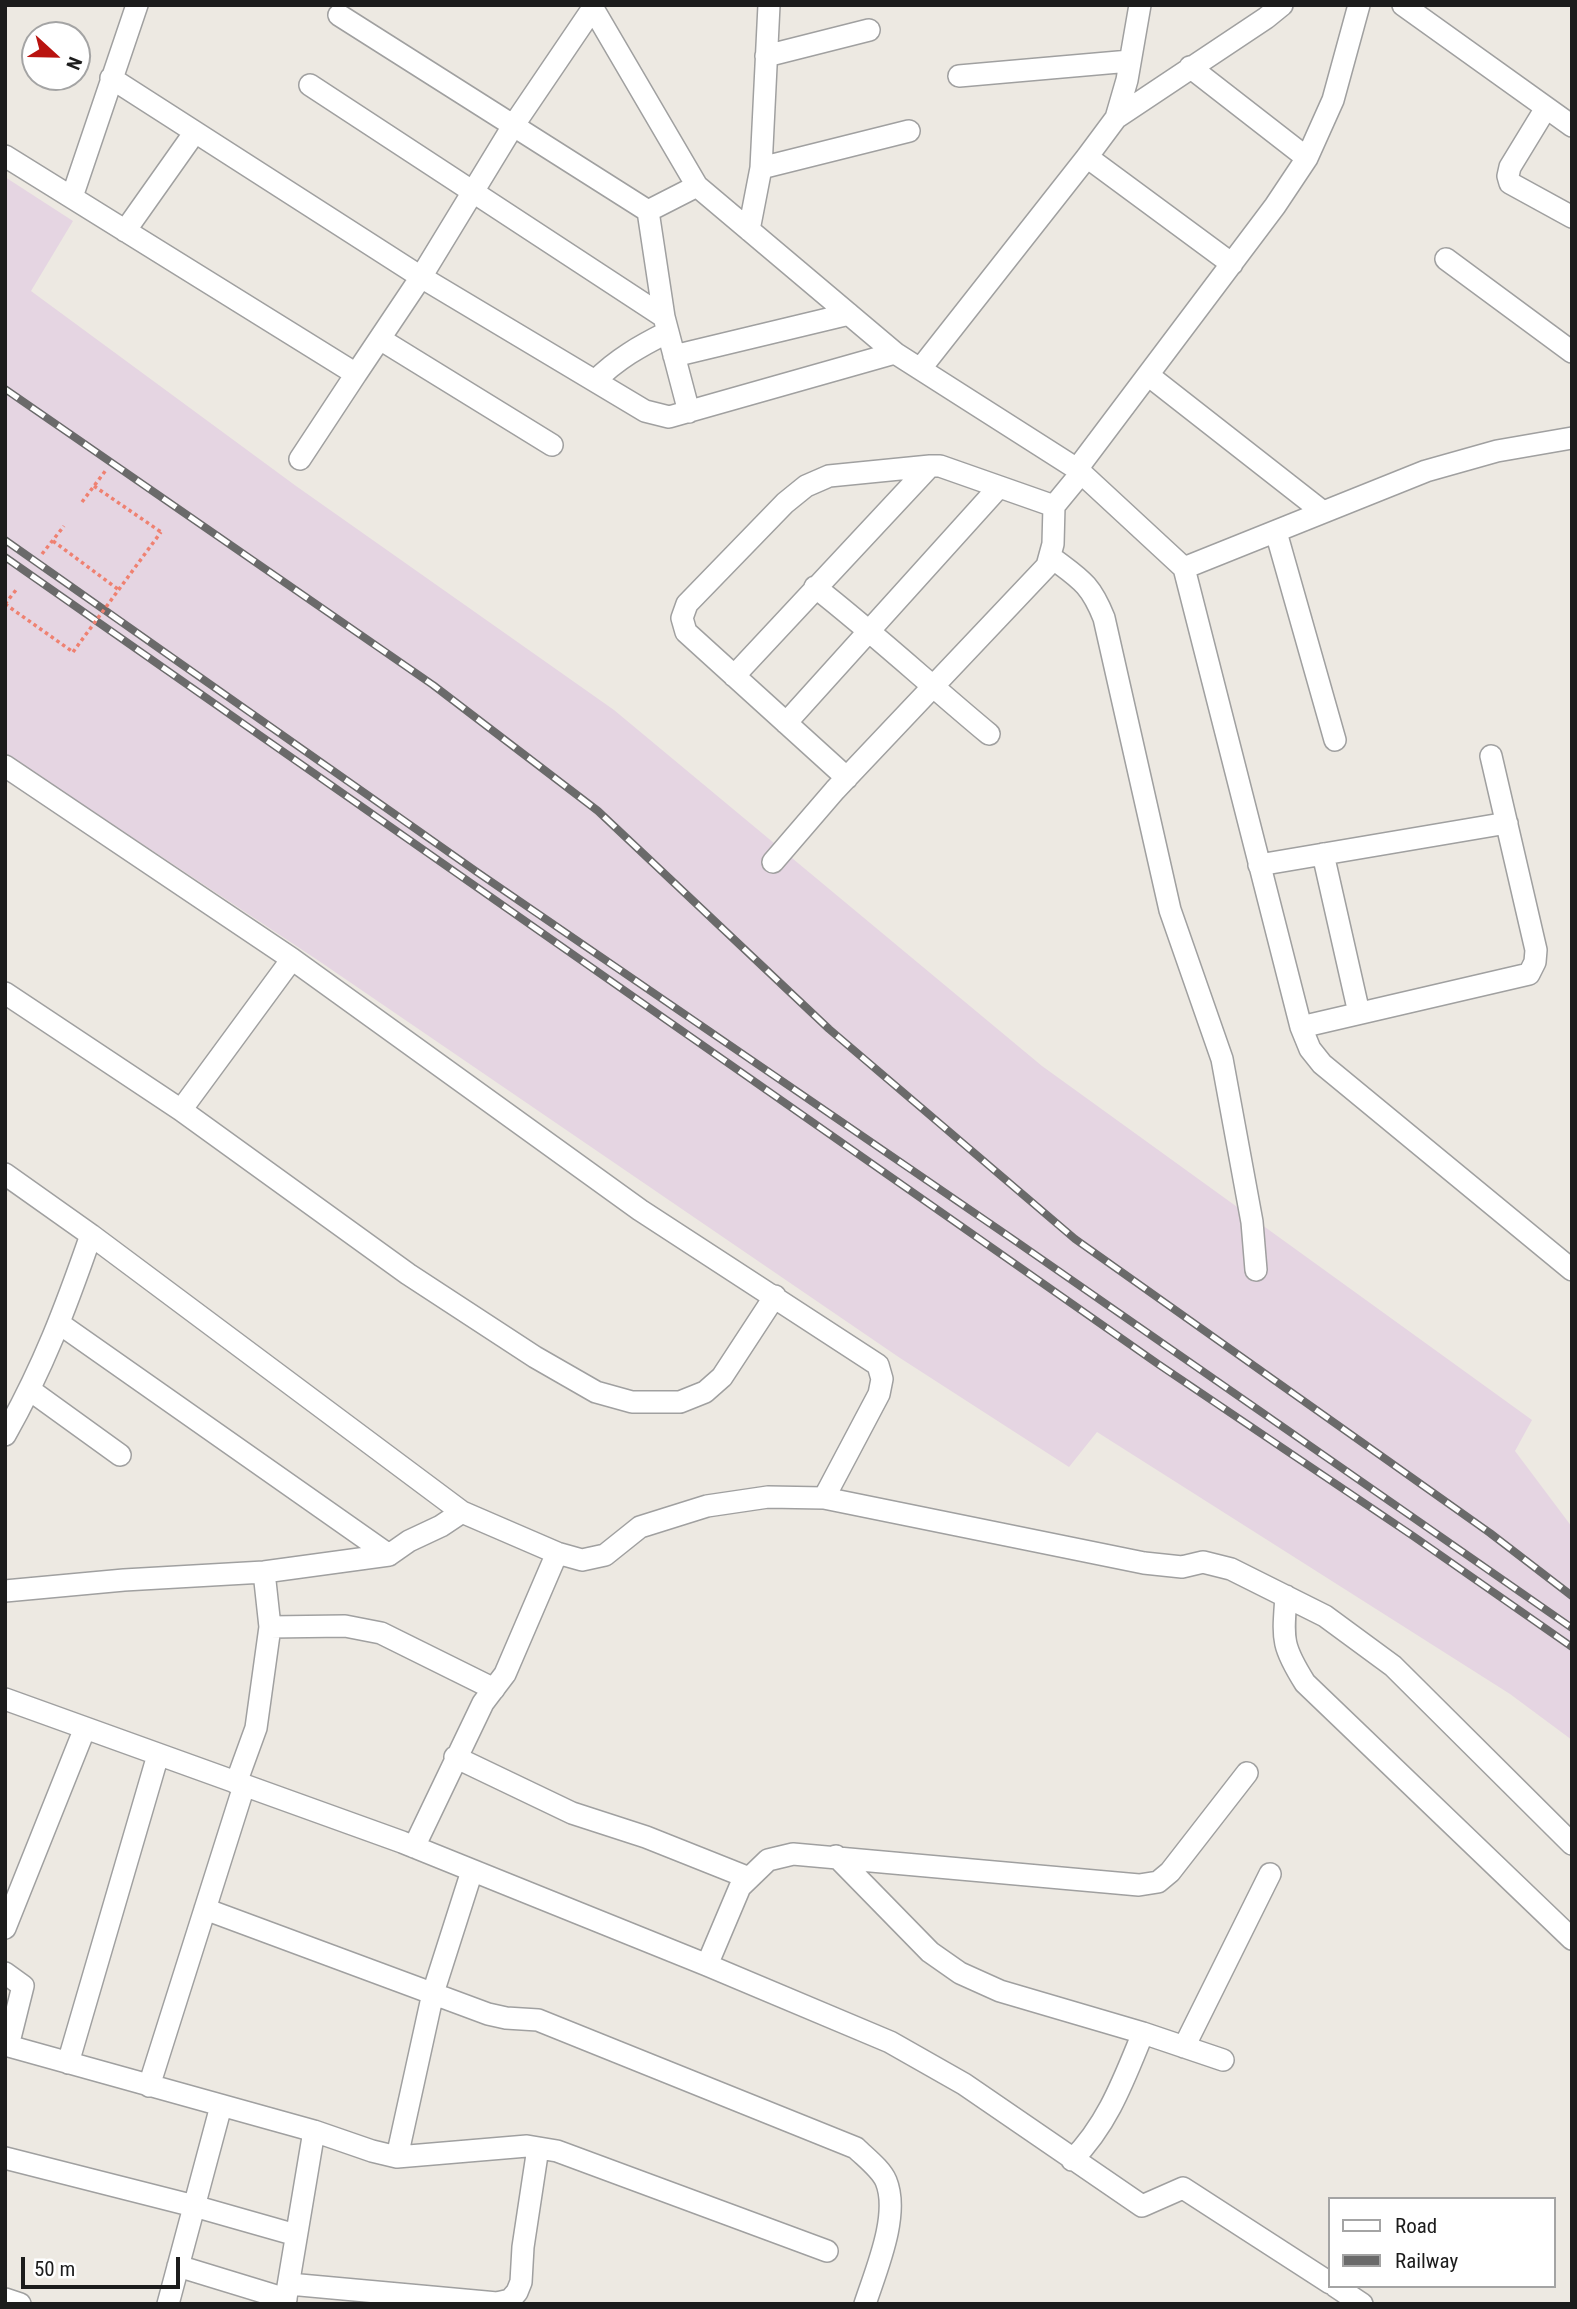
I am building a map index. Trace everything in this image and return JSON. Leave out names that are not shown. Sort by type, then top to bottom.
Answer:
[{"type":"street","points":[[72,197],[137,5]]},
{"type":"street","points":[[749,230],[761,168],[769,5]]},
{"type":"street","points":[[1116,118],[1140,5]]},
{"type":"street","points":[[921,368],[1116,118],[1282,5]]},
{"type":"street","points":[[773,862],[847,778],[1047,566],[1051,557],[1054,506],[1275,206],[1307,158],[1332,100],[1359,5]]},
{"type":"street","points":[[1403,5],[1572,126]]},
{"type":"street","points":[[300,458],[421,277],[513,126],[595,9],[697,186],[895,353],[1079,471],[1184,568],[1301,1027],[1310,1049],[1322,1064],[1572,1270]]},
{"type":"street","points":[[339,15],[648,211],[666,325],[689,412]]},
{"type":"street","points":[[766,56],[869,30]]},
{"type":"street","points":[[959,76],[1130,61]]},
{"type":"street","points":[[1190,67],[1307,158]]},
{"type":"street","points":[[111,78],[421,277],[645,411],[656,415],[669,417],[689,412],[895,353]]},
{"type":"street","points":[[310,85],[473,192],[666,325]]},
{"type":"street","points":[[1546,108],[1510,167],[1510,183],[1565,213],[1572,191]]},
{"type":"street","points":[[761,168],[909,131]]},
{"type":"street","points":[[125,231],[195,132]]},
{"type":"street","points":[[5,156],[356,374]]},
{"type":"street","points":[[1087,158],[1232,264]]},
{"type":"street","points":[[648,211],[697,186]]},
{"type":"street","points":[[1446,259],[1572,352]]},
{"type":"street","points":[[674,356],[849,314]]},
{"type":"street","points":[[595,381],[611,364],[666,325]]},
{"type":"street","points":[[380,339],[552,445]]},
{"type":"street","points":[[1148,375],[1323,513]]},
{"type":"street","points":[[1184,568],[1426,471],[1497,451],[1572,438]]},
{"type":"street","points":[[734,676],[930,466]]},
{"type":"street","points":[[847,778],[686,632],[682,618],[687,604],[785,503],[806,485],[829,476],[940,466],[1054,506]]},
{"type":"street","points":[[786,723],[999,487]]},
{"type":"street","points":[[1276,532],[1335,740]]},
{"type":"street","points":[[1051,557],[1084,582],[1095,596],[1104,618],[1170,910],[1222,1059],[1251,1222],[1256,1270]]},
{"type":"street","points":[[815,587],[870,630],[932,687],[989,734]]},
{"type":"street","points":[[1301,1027],[1529,974],[1535,962],[1536,950],[1491,755]]},
{"type":"street","points":[[5,766],[292,959],[640,1210],[878,1365],[882,1380],[878,1394],[824,1498]]},
{"type":"street","points":[[1259,865],[1507,823]]},
{"type":"street","points":[[1323,854],[1359,1013]]},
{"type":"street","points":[[181,1111],[292,959]]},
{"type":"street","points":[[5,993],[181,1111],[408,1274],[535,1357],[596,1392],[632,1402],[680,1402],[705,1392],[722,1377],[775,1296]]},
{"type":"street","points":[[5,1174],[462,1512],[557,1553],[582,1560],[605,1555],[640,1527],[706,1506],[768,1497],[824,1498],[1143,1563],[1193,1564],[1231,1569],[1325,1616],[1393,1666],[1572,1844]]},
{"type":"street","points":[[5,1434],[30,1390],[60,1324],[91,1235]]},
{"type":"street","points":[[60,1324],[389,1555]]},
{"type":"street","points":[[30,1390],[120,1455]]},
{"type":"street","points":[[5,1591],[124,1580],[264,1572],[389,1555],[462,1512]]},
{"type":"street","points":[[414,1847],[483,1703],[505,1674],[557,1553]]},
{"type":"street","points":[[149,2086],[205,1909],[256,1728],[270,1628],[264,1572]]},
{"type":"street","points":[[1286,1595],[1283,1638],[1290,1660],[1305,1683],[1572,1939]]},
{"type":"street","points":[[270,1628],[345,1626],[382,1633],[494,1689]]},
{"type":"street","points":[[5,1699],[414,1847],[890,2042],[964,2084],[1142,2206],[1183,2188],[1328,2282]]},
{"type":"street","points":[[5,1928],[85,1728]]},
{"type":"street","points":[[68,2063],[158,1755]]},
{"type":"street","points":[[455,1757],[572,1813],[670,1846],[750,1878]]},
{"type":"street","points":[[707,1965],[740,1887],[768,1860],[793,1854],[836,1856],[1139,1885],[1158,1882],[1170,1872],[1247,1773]]},
{"type":"street","points":[[836,1856],[930,1952],[960,1973],[1000,1991],[1143,2033],[1223,2060]]},
{"type":"street","points":[[397,2157],[433,1993],[472,1871]]},
{"type":"street","points":[[1184,2047],[1270,1874]]},
{"type":"street","points":[[205,1909],[488,2014],[538,2020],[856,2148],[885,2179],[891,2206],[880,2257],[865,2304]]},
{"type":"street","points":[[5,1973],[23,1986],[7,2046],[314,2131],[397,2157],[527,2146],[557,2151],[827,2251]]},
{"type":"street","points":[[1072,2160],[1100,2127],[1113,2105],[1143,2033]]},
{"type":"street","points":[[168,2304],[221,2106]]},
{"type":"street","points":[[287,2296],[314,2131]]},
{"type":"street","points":[[178,2266],[287,2296],[497,2303],[510,2300],[521,2282],[523,2247],[538,2148]]},
{"type":"street","points":[[5,2158],[296,2235]]},
{"type":"street","points":[[1338,2288],[1362,2304]]},
{"type":"street","points":[[5,2299],[18,2304]]},
{"type":"path","points":[[82,502],[106,470]]},
{"type":"path","points":[[16,590],[5,604],[74,652],[161,532],[94,486]]},
{"type":"path","points":[[43,554],[64,526]]},
{"type":"path","points":[[53,541],[119,590]]},
{"type":"shaded area","points":[[5,177],[73,221],[31,291],[296,486],[614,710],[1042,1066],[1532,1420],[1515,1451],[1572,1527],[1572,1740],[1510,1694],[1097,1432],[1069,1467],[900,1358],[316,959],[5,753]]},
{"type":"railway","points":[[5,389],[433,685],[598,811],[829,1029],[1075,1239],[1490,1533],[1572,1596]]},
{"type":"railway","points":[[5,540],[477,872],[1014,1240],[1572,1628]]},
{"type":"railway","points":[[5,557],[1158,1364],[1572,1647]]}]
